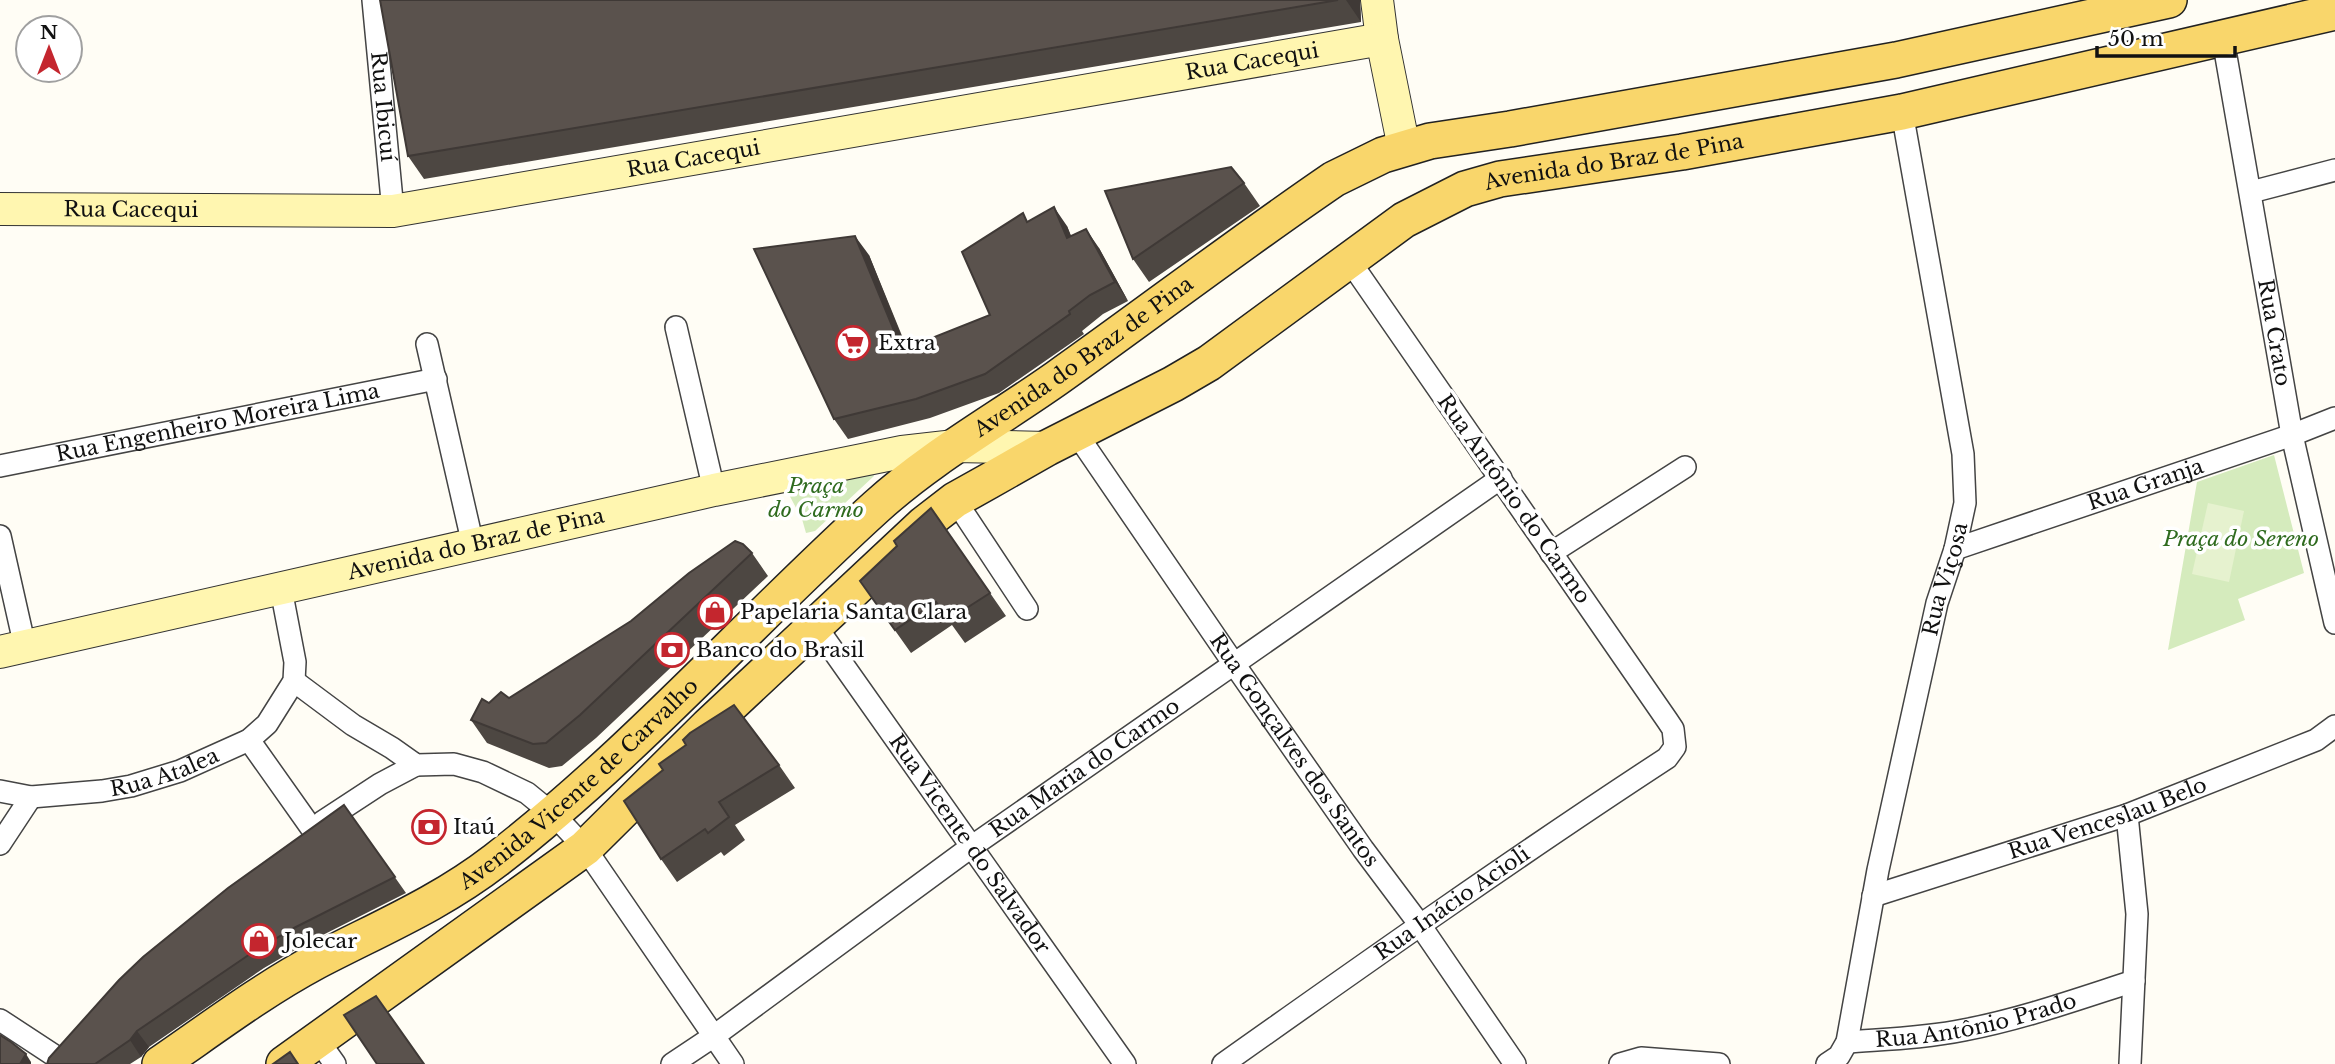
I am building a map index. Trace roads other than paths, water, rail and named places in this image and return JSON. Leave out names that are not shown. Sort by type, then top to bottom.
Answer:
[{"type":"main road","points":[[1377,0],[1404,148]]},
{"type":"main road","name":"Avenida do Braz de Pina","points":[[955,446],[1017,406],[1334,179],[1383,155],[1430,141],[1896,61],[2169,0]]},
{"type":"main road","name":"Avenida do Braz de Pina","points":[[13,649],[714,490],[902,452],[1062,440],[1209,363],[1404,220],[1465,189],[1500,179],[1682,152],[1902,112],[2335,12]]},
{"type":"main road","name":"Rua Cacequi","points":[[0,209],[393,211],[1382,39]]},
{"type":"main road","name":"Avenida Vicente de Carvalho","points":[[284,1064],[327,1052],[585,848],[708,726],[924,524],[955,500],[1062,440]]},
{"type":"main road","name":"Avenida Vicente de Carvalho","points":[[160,1064],[315,962],[439,900],[491,864],[554,815],[877,506],[928,464],[955,446]]},
{"type":"street","name":"Rua Ibicuí","points":[[373,0],[393,211]]},
{"type":"street","name":"Rua Crato","points":[[2223,39],[2292,435],[2335,623]]},
{"type":"street","name":"Rua Viçosa","points":[[1847,1042],[1873,896],[1937,603],[1955,549],[1965,503],[1963,454],[1902,112]]},
{"type":"street","points":[[2251,192],[2335,170]]},
{"type":"street","name":"Rua Antônio do Carmo","points":[[1349,260],[1667,720],[1676,739]]},
{"type":"street","points":[[676,327],[714,490]]},
{"type":"street","points":[[427,344],[473,545]]},
{"type":"street","name":"Rua Engenheiro Moreira Lima","points":[[0,467],[436,379]]},
{"type":"street","name":"Rua Granja","points":[[1955,549],[2335,418]]},
{"type":"street","name":"Rua Gonçalves dos Santos","points":[[1062,440],[1234,664],[1363,849],[1420,925],[1515,1064]]},
{"type":"street","points":[[1551,552],[1685,467]]},
{"type":"street","name":"Rua Maria do Carmo","points":[[672,1064],[971,847],[1501,478]]},
{"type":"street","points":[[955,500],[1027,609]]},
{"type":"street","points":[[0,536],[13,649]]},
{"type":"street","points":[[281,589],[295,662],[294,681],[353,726],[416,765]]},
{"type":"street","name":"Rua Vicente do Salvador","points":[[815,625],[1125,1064]]},
{"type":"street","name":"Rua Atalea","points":[[0,791],[31,797],[102,791],[131,786],[180,771],[250,740],[267,724],[294,681]]},
{"type":"street","name":"Rua Venceslau Belo","points":[[1873,896],[2127,815],[2316,740],[2335,726]]},
{"type":"street","name":"Rua Inácio Acioli","points":[[1223,1064],[1563,826],[1667,758],[1675,747],[1676,739]]},
{"type":"street","points":[[250,740],[312,829]]},
{"type":"street","points":[[291,845],[380,784],[416,765],[454,764],[483,772],[527,793],[554,815],[585,848],[733,1064]]},
{"type":"street","points":[[0,844],[31,797]]},
{"type":"street","points":[[2127,815],[2137,914],[2130,1064]]},
{"type":"street","name":"Rua Antônio Prado","points":[[1827,1064],[1839,1056],[1847,1042],[1929,1036],[1965,1030],[2018,1018],[2134,981]]},
{"type":"street","points":[[0,1020],[59,1057]]},
{"type":"street","points":[[1620,1064],[1641,1058],[1719,1064]]},
{"type":"place","name":"Extra","points":[[853,343]]},
{"type":"place","name":"Papelaria Santa Clara","points":[[715,612]]},
{"type":"place","name":"Banco do Brasil","points":[[672,650]]},
{"type":"place","name":"Itaú","points":[[429,827]]},
{"type":"place","name":"Jolecar","points":[[259,941]]},
{"type":"park label","name":"Praça do Carmo","points":[[816,498]]},
{"type":"park label","name":"Praça do Sereno","points":[[2241,539]]}]
